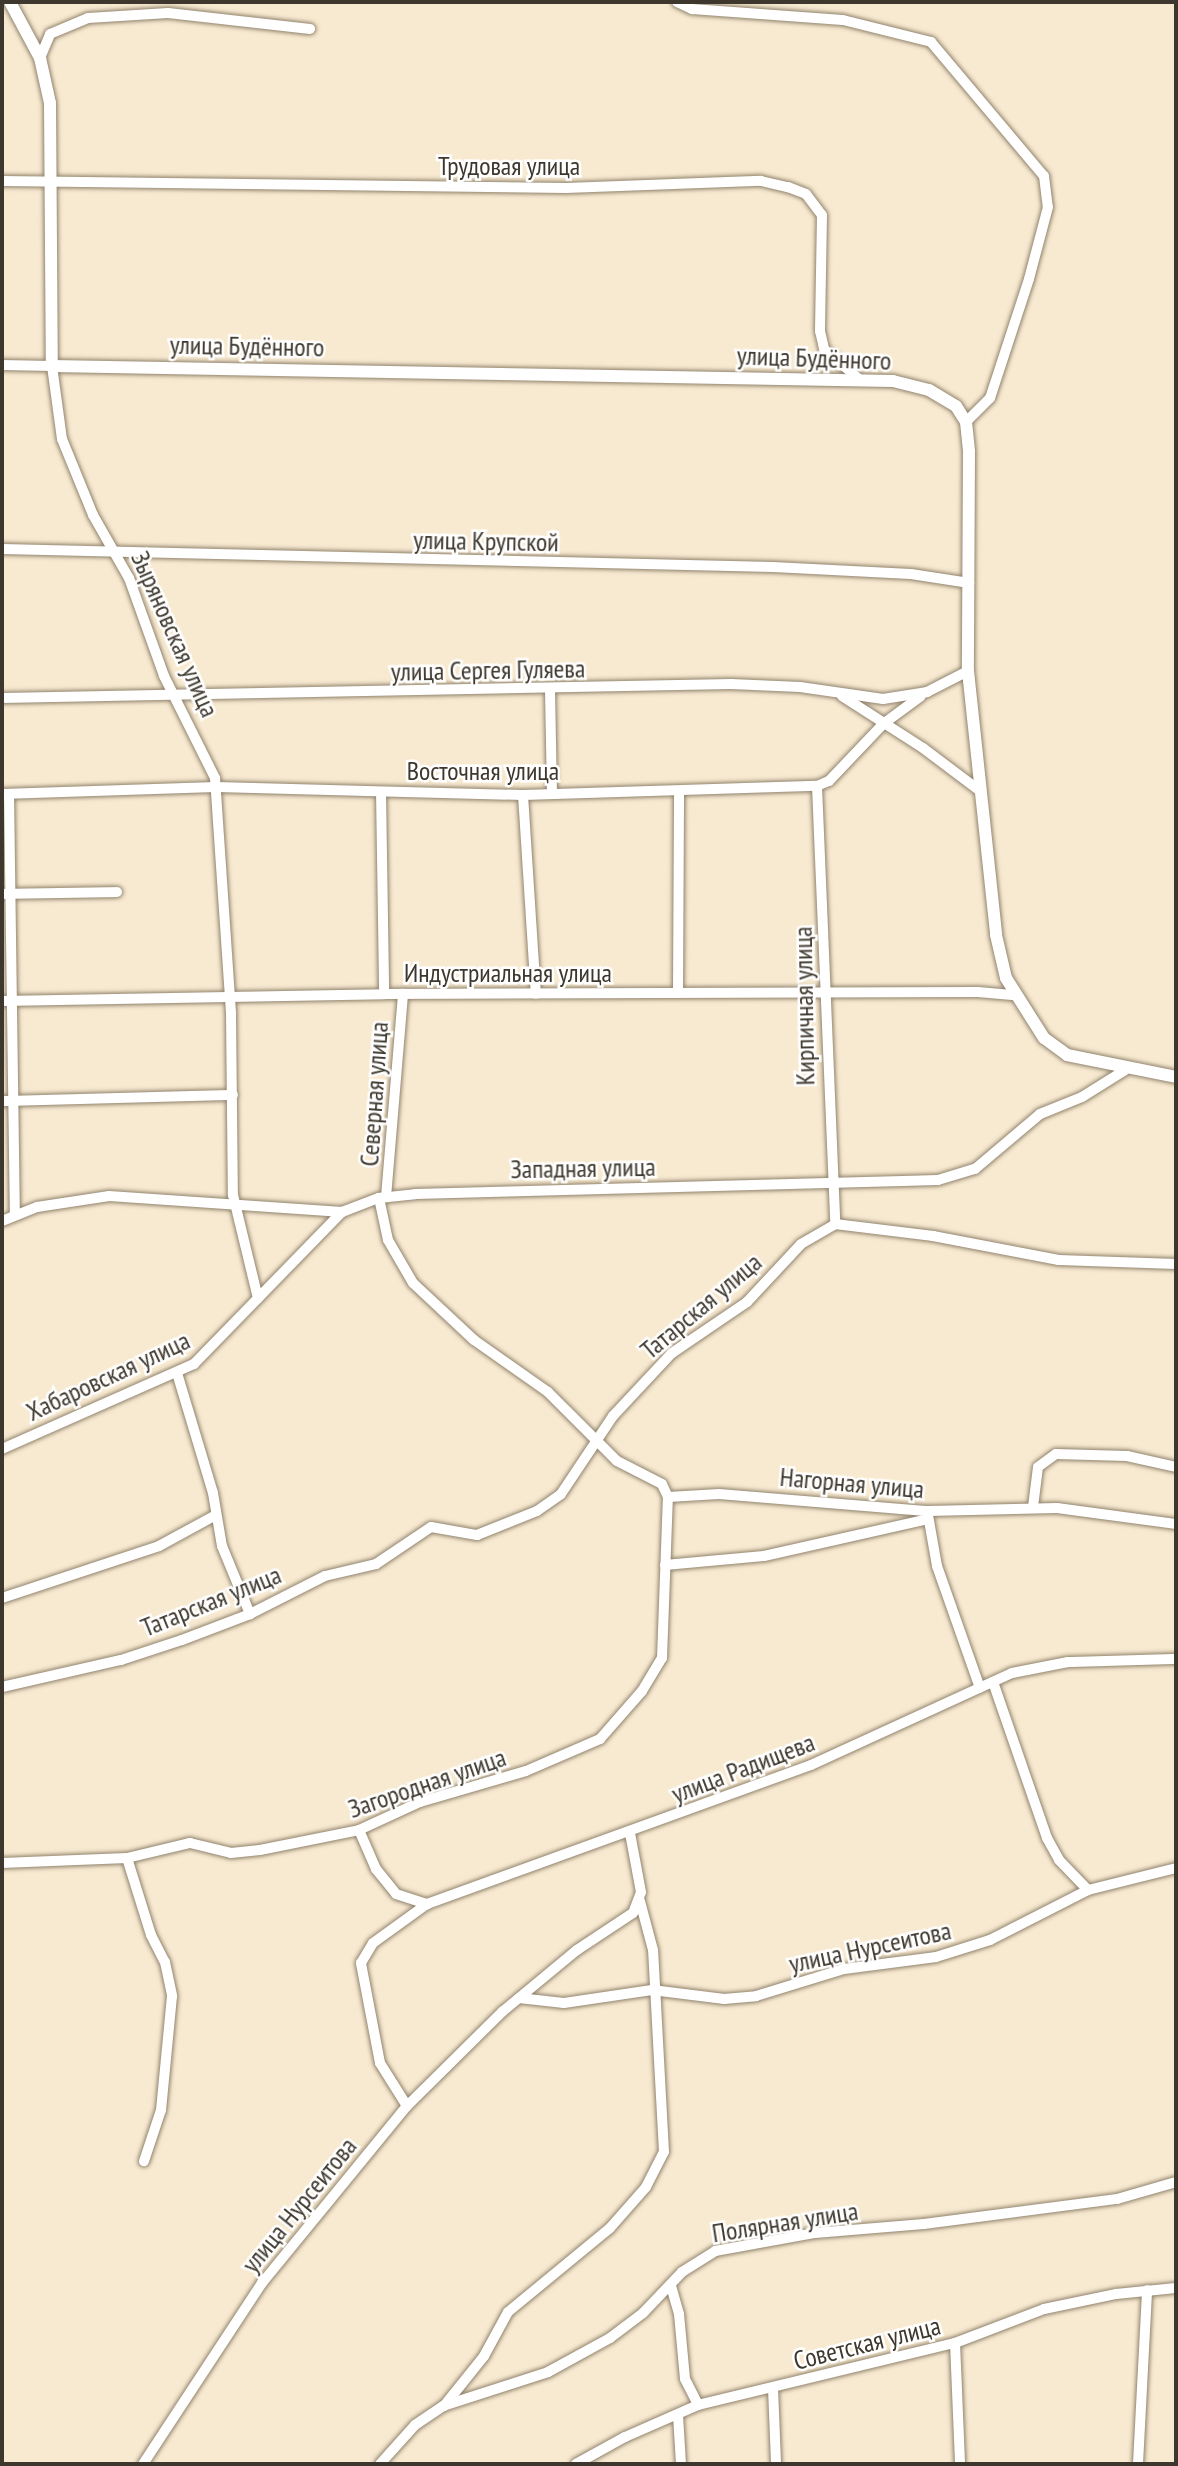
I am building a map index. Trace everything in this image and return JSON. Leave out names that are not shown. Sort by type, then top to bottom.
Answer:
[{"type":"street","name":"Зыряновская улица","points":[[10,2],[40,58],[50,103],[52,184],[48,265],[52,366],[62,439],[114,553],[129,578],[150,643],[216,787],[230,997],[236,1207],[258,1298]]},
{"type":"street","points":[[677,2],[692,9],[843,20],[931,43],[1044,176],[1048,207],[1029,279],[990,398],[967,422],[968,671],[996,935],[1006,978],[1014,995],[1044,1038],[1067,1055],[1125,1070],[1176,1077]]},
{"type":"street","points":[[40,58],[50,34],[88,18],[168,13],[310,29]]},
{"type":"street","name":"Трудовая улица","points":[[2,181],[52,184],[366,183],[566,188],[761,181],[788,187],[806,194],[822,215],[820,331],[824,349],[860,380]]},
{"type":"street","name":"улица Будённого","points":[[2,365],[893,381],[929,390],[956,406],[967,422]]},
{"type":"street","name":"улица Крупской","points":[[2,549],[773,568],[911,574],[969,583]]},
{"type":"street","name":"улица Сергея Гуляева","points":[[2,698],[176,698],[731,684],[800,687],[841,696],[883,699],[928,692],[968,671]]},
{"type":"street","points":[[550,690],[552,792]]},
{"type":"street","points":[[817,786],[849,763],[883,724],[928,692]]},
{"type":"street","points":[[841,696],[923,748],[980,791]]},
{"type":"street","name":"Восточная улица","points":[[6,794],[216,787],[523,795],[552,792],[679,793],[817,786]]},
{"type":"street","name":"Кирпичная улица","points":[[817,786],[826,993],[830,1182],[835,1224]]},
{"type":"street","name":"Северная улица","points":[[381,792],[384,994]]},
{"type":"street","points":[[678,993],[679,793]]},
{"type":"street","points":[[6,794],[7,894],[14,1001],[15,1214]]},
{"type":"street","points":[[523,795],[536,994]]},
{"type":"street","points":[[7,894],[117,892]]},
{"type":"street","name":"Индустриальная улица","points":[[2,1001],[384,994],[1014,995]]},
{"type":"street","name":"Северная улица","points":[[403,994],[382,1197],[388,1240],[413,1283],[474,1340],[548,1392],[617,1461],[662,1484],[668,1497]]},
{"type":"street","name":"Западная улица","points":[[2,1215],[70,1200],[109,1196],[236,1207],[342,1212],[382,1197],[959,1177],[975,1169],[1040,1114],[1082,1097],[1125,1070]]},
{"type":"street","points":[[2,1101],[233,1095]]},
{"type":"street","name":"Хабаровская улица","points":[[2,1449],[177,1373],[209,1353],[342,1212]]},
{"type":"street","name":"Западная улица","points":[[2,1221],[15,1214]]},
{"type":"street","points":[[835,1224],[933,1236],[1059,1260],[1176,1264]]},
{"type":"street","name":"Татарская улица","points":[[2,1687],[121,1660],[250,1614],[325,1576],[376,1564],[431,1527],[477,1535],[501,1529],[561,1494],[597,1441],[672,1353],[747,1301],[801,1244],[835,1224]]},
{"type":"street","points":[[177,1373],[214,1493],[214,1516],[250,1614]]},
{"type":"street","points":[[1033,1507],[1038,1467],[1056,1454],[1127,1456],[1176,1467]]},
{"type":"street","name":"Нагорная улица","points":[[668,1497],[719,1494],[928,1515],[1033,1507],[1176,1524]]},
{"type":"street","name":"Загородная улица","points":[[2,1863],[127,1858],[190,1843],[231,1853],[260,1850],[359,1830],[420,1802],[526,1771],[600,1739],[642,1690],[662,1658],[668,1497]]},
{"type":"street","points":[[666,1565],[764,1556],[928,1515],[937,1566],[980,1688]]},
{"type":"street","points":[[2,1598],[159,1546],[214,1516]]},
{"type":"street","name":"улица Радищева","points":[[407,2105],[380,2063],[361,1963],[373,1943],[426,1904],[811,1766],[993,1682],[1032,1667],[1068,1662],[1176,1658]]},
{"type":"street","points":[[993,1682],[1047,1838],[1059,1860],[1088,1890]]},
{"type":"street","points":[[359,1830],[376,1869],[396,1894],[426,1904]]},
{"type":"street","points":[[443,2406],[484,2356],[508,2312],[610,2228],[646,2187],[664,2152],[652,1990],[653,1950],[640,1901],[640,1870],[630,1833]]},
{"type":"street","points":[[127,1858],[150,1935],[165,1962],[172,1996],[161,2110],[144,2161]]},
{"type":"street","name":"улица Нурсеитова","points":[[519,1998],[564,2003],[652,1990],[724,1999],[756,1996],[844,1969],[936,1957],[990,1940],[1088,1890],[1176,1868]]},
{"type":"street","name":"улица Нурсеитова","points":[[143,2464],[262,2284],[407,2105],[453,2056],[519,1998],[577,1950],[633,1913],[640,1901]]},
{"type":"street","name":"Полярная улица","points":[[380,2464],[415,2425],[443,2406],[517,2384],[610,2338],[671,2286],[682,2272],[715,2251],[815,2233],[924,2224],[1117,2199],[1176,2182]]},
{"type":"street","points":[[671,2286],[679,2314],[685,2379],[698,2405]]},
{"type":"street","name":"Советская улица","points":[[576,2464],[698,2405],[955,2343],[1044,2309],[1147,2290],[1176,2288]]},
{"type":"street","points":[[1138,2464],[1147,2290]]},
{"type":"street","points":[[955,2343],[960,2464]]},
{"type":"street","points":[[773,2388],[776,2464]]},
{"type":"street","points":[[678,2414],[681,2464]]}]
